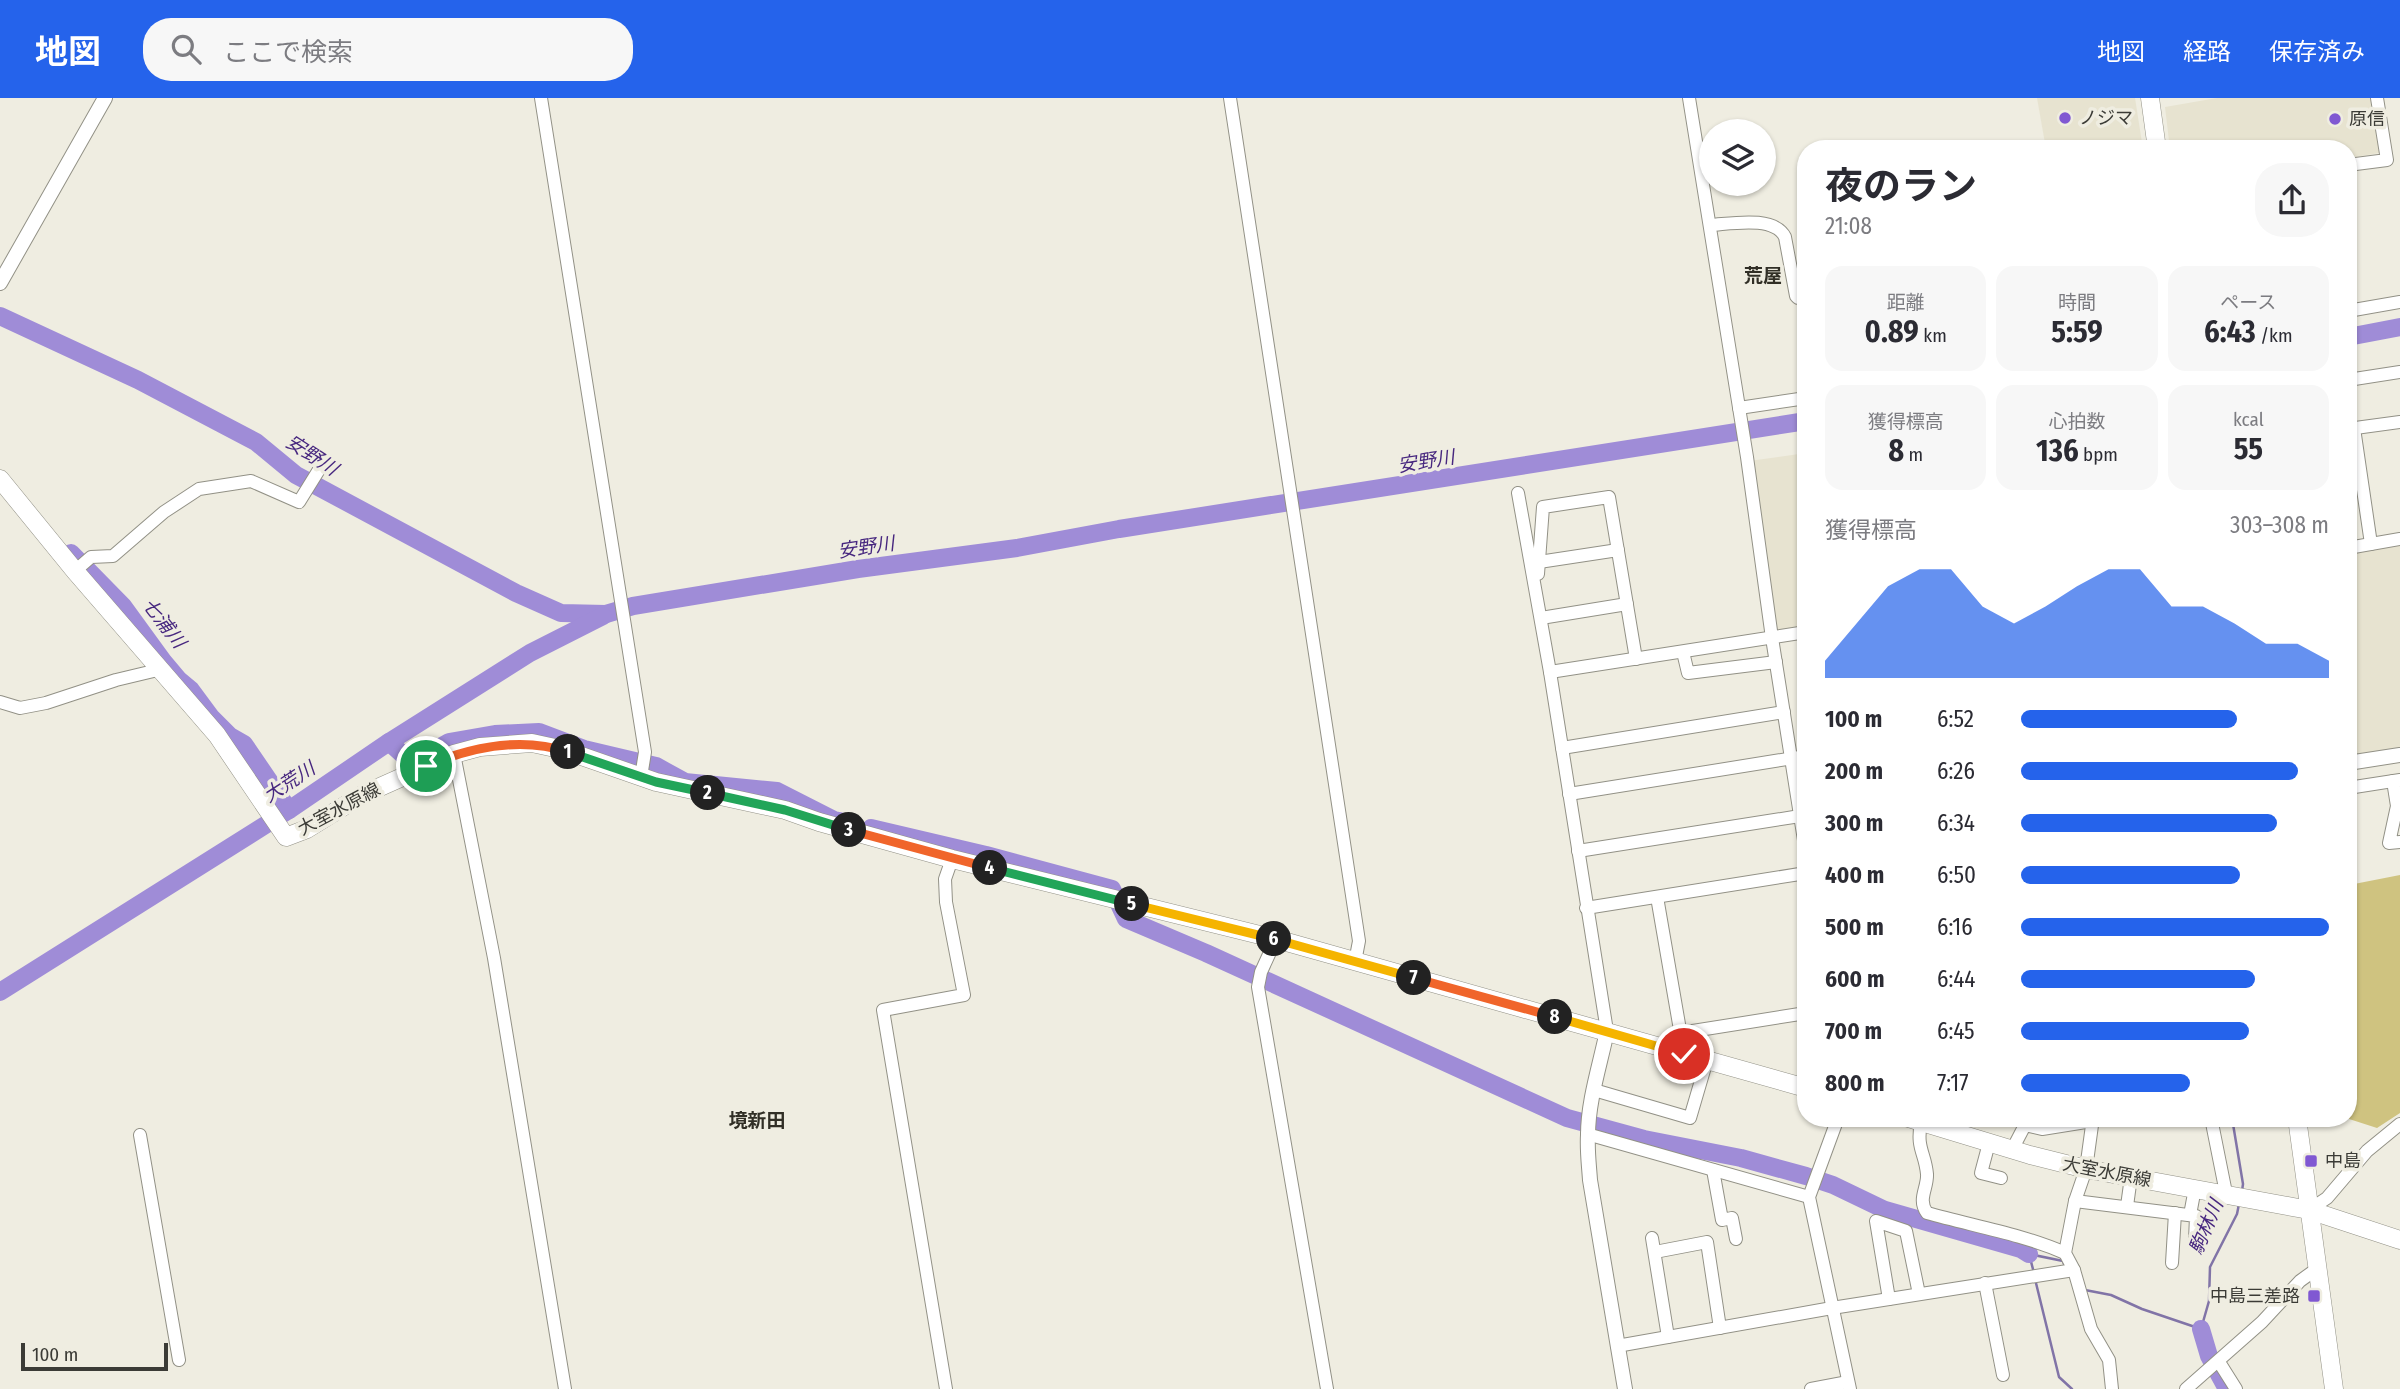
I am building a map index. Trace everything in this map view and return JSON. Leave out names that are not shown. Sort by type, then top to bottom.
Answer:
[{"type":"main road","points":[[2150,98],[2156,140]]},
{"type":"main road","name":"大室水原線","points":[[0,479],[75,571],[218,735],[286,837],[307,829],[362,795],[454,754],[480,747],[532,743],[643,769],[952,859],[1276,939],[1797,1085]]},
{"type":"main road","name":"大室水原線","points":[[1938,1127],[2086,1169],[2309,1210],[2400,1240]]},
{"type":"main road","points":[[2298,1127],[2334,1389]]},
{"type":"street","points":[[0,283],[105,98]]},
{"type":"street","points":[[541,98],[626,631],[643,769]]},
{"type":"street","points":[[1230,98],[1359,941],[1354,962]]},
{"type":"street","points":[[1689,98],[1747,457],[1797,797]]},
{"type":"street","points":[[2357,164],[2387,160],[2378,98]]},
{"type":"street","points":[[1710,225],[1753,222],[1780,230],[1784,237],[1797,297]]},
{"type":"street","points":[[2357,310],[2400,303]]},
{"type":"street","points":[[2357,379],[2400,372]]},
{"type":"street","points":[[1739,410],[1797,400]]},
{"type":"street","points":[[2357,428],[2400,422]]},
{"type":"street","points":[[75,571],[91,557],[113,556],[164,512],[199,489],[250,481],[299,502],[322,463]]},
{"type":"street","points":[[2357,464],[2371,544]]},
{"type":"street","points":[[1518,493],[1550,672],[1607,1031],[1587,1133],[1590,1180],[1625,1389]]},
{"type":"street","points":[[1536,593],[1544,507],[1609,497],[1636,659]]},
{"type":"street","points":[[2357,546],[2400,539]]},
{"type":"street","points":[[1539,562],[1618,550]]},
{"type":"street","points":[[1541,618],[1627,604]]},
{"type":"street","points":[[1550,672],[1797,634]]},
{"type":"street","points":[[1683,652],[1688,673],[1776,662]]},
{"type":"street","points":[[0,702],[20,708],[46,703],[116,680],[162,669]]},
{"type":"street","points":[[1562,748],[1784,712]]},
{"type":"street","points":[[454,754],[494,957],[565,1389]]},
{"type":"street","points":[[2357,762],[2400,755]]},
{"type":"street","points":[[1569,794],[1797,757]]},
{"type":"street","points":[[2357,786],[2396,780],[2397,806],[2389,843],[2400,842]]},
{"type":"street","points":[[1578,851],[1797,816]]},
{"type":"street","points":[[946,1389],[883,1010],[964,995],[946,902],[945,879],[952,859]]},
{"type":"street","points":[[1586,908],[1797,874]]},
{"type":"street","points":[[1657,897],[1684,1054]]},
{"type":"street","points":[[1276,939],[1261,972],[1258,988],[1327,1389]]},
{"type":"street","points":[[1680,1033],[1797,1014]]},
{"type":"street","points":[[1594,1090],[1690,1118],[1707,1060]]},
{"type":"street","points":[[2309,1210],[2326,1198],[2367,1151],[2400,1124]]},
{"type":"street","points":[[1811,1389],[1849,1385],[1808,1197],[1835,1127]]},
{"type":"street","points":[[1916,1127],[1927,1175],[1922,1201],[1927,1213],[2013,1237],[2032,1239],[2065,1253]]},
{"type":"street","points":[[2012,1150],[2024,1127]]},
{"type":"street","points":[[2034,1127],[2052,1127]]},
{"type":"street","points":[[2091,1127],[2086,1169],[2075,1201],[2065,1253],[2074,1270],[2091,1329],[2109,1360],[2112,1389]]},
{"type":"street","points":[[2213,1127],[2225,1193]]},
{"type":"street","points":[[1587,1133],[1808,1197]]},
{"type":"street","points":[[140,1135],[179,1360]]},
{"type":"street","points":[[1989,1143],[1981,1172],[2001,1178]]},
{"type":"street","points":[[1713,1170],[1722,1220],[1731,1218],[1736,1239]]},
{"type":"street","points":[[2127,1206],[2131,1177]]},
{"type":"street","points":[[2190,1215],[2195,1188]]},
{"type":"street","points":[[2075,1201],[2196,1216],[2195,1240]]},
{"type":"street","points":[[2172,1263],[2175,1213]]},
{"type":"street","points":[[1889,1299],[1876,1221],[1906,1231],[1919,1294]]},
{"type":"street","points":[[1653,1238],[1668,1337]]},
{"type":"street","points":[[1656,1252],[1707,1242],[1720,1328]]},
{"type":"street","points":[[2186,1389],[2262,1322],[2300,1281],[2318,1268]]},
{"type":"street","points":[[1617,1346],[1832,1308],[2074,1270]]},
{"type":"street","points":[[1985,1283],[2003,1375]]},
{"type":"street","points":[[2219,1362],[2236,1389]]},
{"type":"shaded area","points":[[2037,98],[2135,98],[2142,140],[2044,140]]},
{"type":"shaded area","points":[[2217,98],[2375,98],[2382,148],[2379,153],[2357,157],[2357,140],[2169,140],[2165,107]]},
{"type":"shaded area","points":[[1797,454],[1797,628],[1776,631],[1749,461]]},
{"type":"shaded area","points":[[2400,545],[2400,749],[2357,755],[2357,552]]},
{"type":"shaded area","points":[[2400,875],[2400,1113],[2377,1128],[2357,1122],[2357,883]]},
{"type":"waterway","name":"安野川","points":[[0,316],[138,380],[256,442],[296,475],[516,593],[561,613],[606,614],[633,606],[858,569],[1017,548],[1119,529],[1797,422]]},
{"type":"waterway","name":"安野川","points":[[2357,335],[2400,327]]},
{"type":"waterway","name":"七浦川","points":[[71,553],[123,606],[163,661],[191,690],[211,717],[230,736],[244,744],[289,810]]},
{"type":"waterway","name":"大荒川","points":[[0,992],[289,810],[389,742],[530,653],[603,616]]},
{"type":"waterway","points":[[389,742],[412,763],[449,742],[495,734],[539,732],[584,749],[656,766],[685,782],[777,791],[834,820],[844,822]]},
{"type":"waterway","points":[[871,828],[1112,889],[1126,919],[1567,1118],[1644,1139],[1741,1158],[1806,1176],[1833,1185],[1885,1210],[2021,1249],[2029,1254]]},
{"type":"waterway","name":"駒林川","points":[[2234,1127],[2242,1191]]},
{"type":"waterway","name":"駒林川","points":[[2085,1290],[2111,1295],[2142,1309],[2201,1329],[2209,1301],[2210,1267],[2237,1214],[2239,1204]]},
{"type":"waterway","points":[[2034,1273],[2029,1254],[2063,1261],[2064,1264]]},
{"type":"waterway","points":[[2035,1279],[2059,1377],[2072,1389]]},
{"type":"waterway","name":"駒林川","points":[[2201,1329],[2209,1356],[2227,1389]]},
{"type":"place","name":"ノジマ","points":[[2065,118]]},
{"type":"place","name":"原信","points":[[2335,119]]},
{"type":"place","name":"中島","points":[[2311,1161]]},
{"type":"place","name":"中島三差路","points":[[2314,1296]]},
{"type":"district","name":"荒屋","points":[[1763,275]]},
{"type":"district","name":"境新田","points":[[757,1120]]},
{"type":"route","points":[[426,766],[480,747],[532,743],[564,750],[656,782],[785,810],[952,859],[1276,939],[1684,1054]]}]
